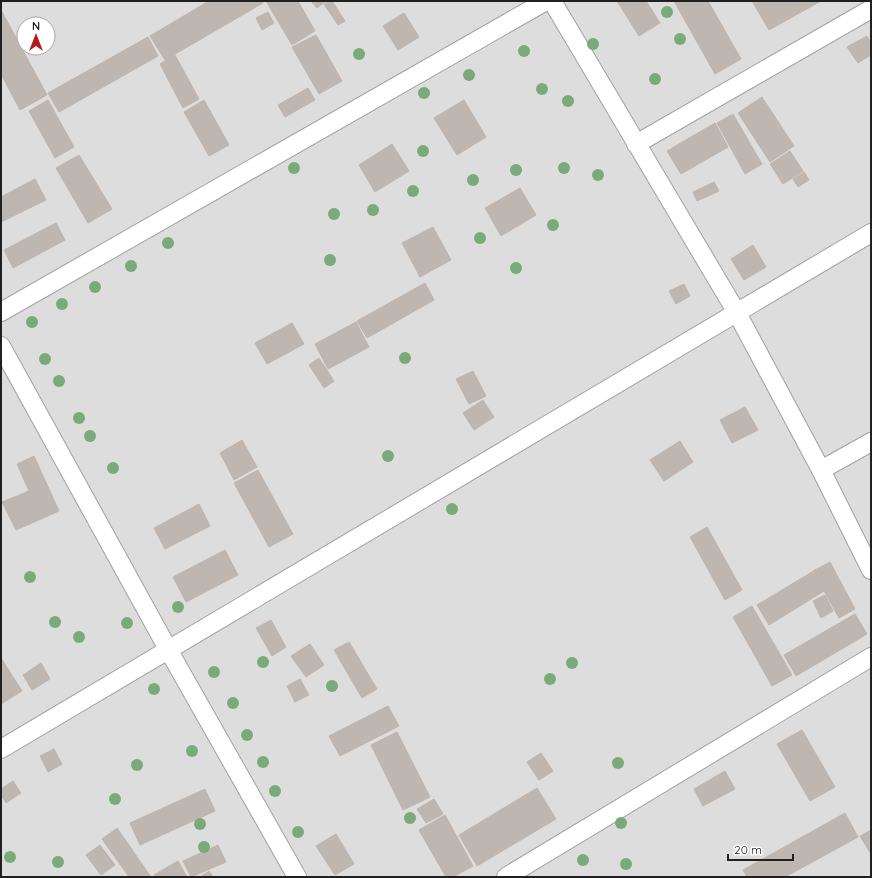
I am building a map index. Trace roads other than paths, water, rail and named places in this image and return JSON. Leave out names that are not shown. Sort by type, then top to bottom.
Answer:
[{"type":"street","points":[[1,312],[546,1]]},
{"type":"street","points":[[552,1],[737,313],[821,470],[871,570]]},
{"type":"street","points":[[636,144],[871,9]]},
{"type":"street","points":[[1,749],[169,651],[871,233]]},
{"type":"street","points":[[1,346],[169,651],[298,877]]},
{"type":"street","points":[[821,470],[871,442]]},
{"type":"street","points":[[506,877],[871,657]]}]
